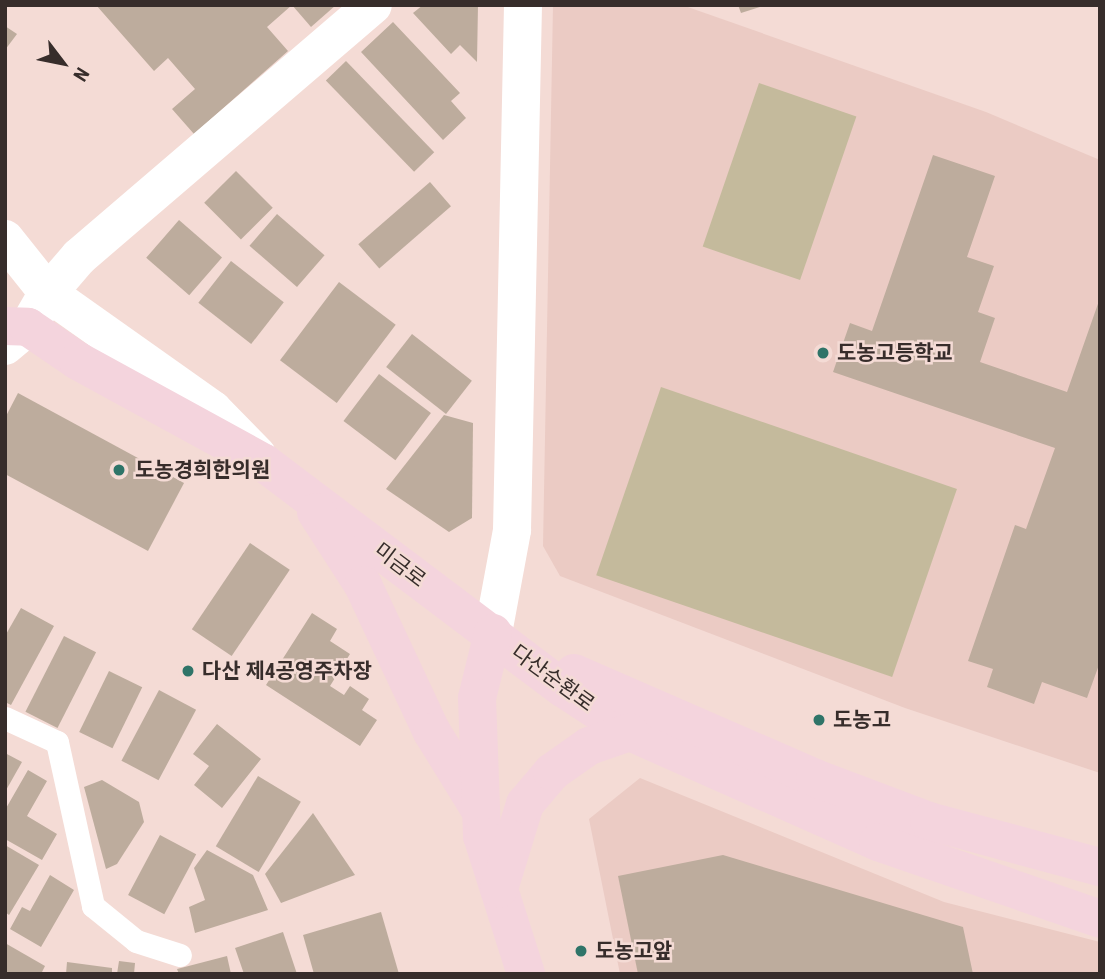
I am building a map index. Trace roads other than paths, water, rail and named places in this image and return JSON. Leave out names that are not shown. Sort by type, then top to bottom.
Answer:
[{"type":"street","points":[[13,333],[79,257],[373,5]]},
{"type":"street","points":[[523,5],[512,530],[493,633],[477,698],[482,836],[526,974]]},
{"type":"street","points":[[10,244],[48,293],[214,410],[264,463]]},
{"type":"street","points":[[10,244],[13,333]]},
{"type":"street","name":"미금로","points":[[13,333],[78,361],[264,463],[493,633]]},
{"type":"street","points":[[303,492],[363,585],[432,732],[480,810]]},
{"type":"street","name":"다산순환로","points":[[493,633],[563,688],[630,732],[878,842],[1100,919]]},
{"type":"street","name":"다산순환로","points":[[493,633],[815,778],[929,821],[1100,867]]},
{"type":"street","points":[[499,889],[524,804],[552,772],[589,746],[630,732]]},
{"type":"lane","points":[[5,718],[57,742],[93,906],[136,941],[180,955]]},
{"type":"place","name":"도농고등학교","points":[[823,353]]},
{"type":"place","name":"도농경희한의원","points":[[119,470]]},
{"type":"place","name":"다산 제4공영주차장","points":[[188,671]]},
{"type":"place","name":"도농고","points":[[819,720]]},
{"type":"place","name":"도농고앞","points":[[581,951]]}]
